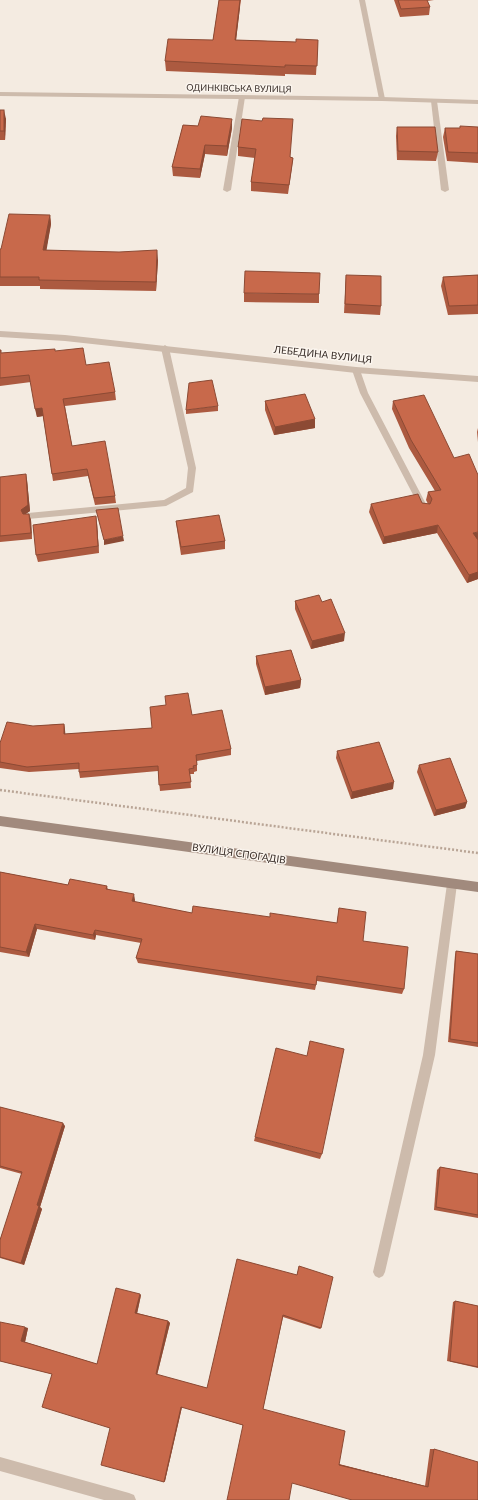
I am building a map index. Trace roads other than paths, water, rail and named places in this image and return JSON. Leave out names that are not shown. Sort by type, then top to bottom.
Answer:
[{"type":"main road","name":"ВУЛИЦЯ СПОГАДІВ","points":[[0,821],[478,887]]},
{"type":"street","points":[[362,0],[382,99]]},
{"type":"street","name":"ОДИНКІВСЬКА ВУЛИЦЯ","points":[[0,94],[382,99],[478,102]]},
{"type":"street","points":[[227,190],[242,97]]},
{"type":"street","points":[[434,101],[445,190]]},
{"type":"street","name":"ЛЕБЕДИНА ВУЛИЦЯ","points":[[0,334],[65,338],[166,348],[356,370],[478,379]]},
{"type":"street","points":[[28,516],[166,503],[190,490],[192,468],[166,348]]},
{"type":"street","points":[[356,370],[364,393],[425,508]]},
{"type":"street","points":[[379,1272],[429,1055],[452,884]]},
{"type":"street","points":[[0,1464],[129,1500]]}]
